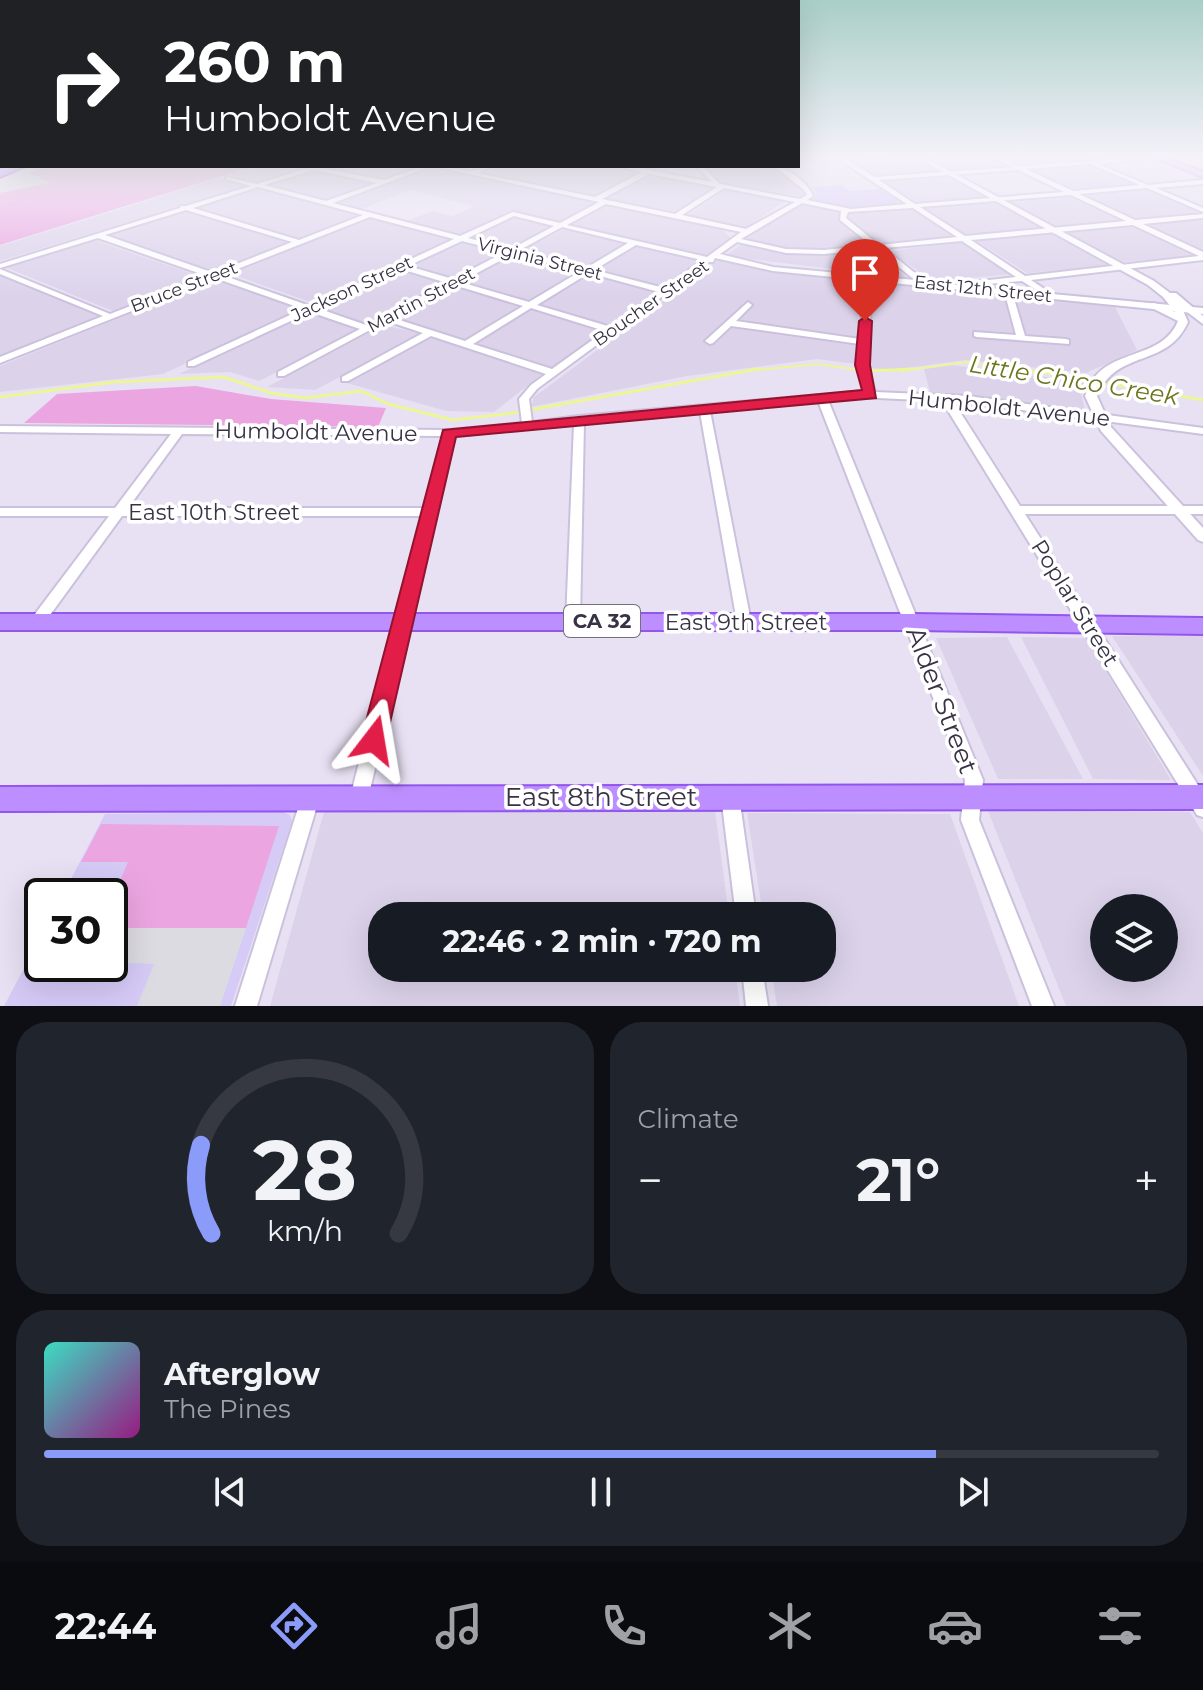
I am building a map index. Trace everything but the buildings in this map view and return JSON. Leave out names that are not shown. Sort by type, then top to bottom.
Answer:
[{"type":"main road","name":"East 9th Street","points":[[0,622],[913,622],[1203,626]]},
{"type":"main road","name":"East 8th Street","points":[[0,799],[730,796],[1200,801]]},
{"type":"street","points":[[0,268],[196,203]]},
{"type":"street","name":"Virginia Street","points":[[327,203],[666,291]]},
{"type":"street","name":"Martin Street","points":[[281,374],[513,252],[597,203]]},
{"type":"street","points":[[609,203],[747,231]]},
{"type":"street","points":[[675,217],[695,203]]},
{"type":"street","name":"Boucher Street","points":[[527,424],[524,402],[534,387],[747,231],[798,203]]},
{"type":"street","points":[[815,203],[845,210],[962,203]]},
{"type":"street","points":[[908,203],[1051,296]]},
{"type":"street","points":[[1003,203],[1198,310],[1203,321]]},
{"type":"street","points":[[1092,203],[1203,257]]},
{"type":"street","points":[[1181,203],[1203,213]]},
{"type":"street","points":[[183,207],[298,242]]},
{"type":"street","points":[[845,210],[842,219],[923,283]]},
{"type":"street","points":[[737,240],[802,253],[1203,213]]},
{"type":"street","name":"East 12th Street","points":[[513,214],[773,269],[1151,305]]},
{"type":"street","name":"Jackson Street","points":[[191,364],[513,214]]},
{"type":"street","name":"Bruce Street","points":[[0,360],[368,215]]},
{"type":"street","points":[[97,235],[218,274],[369,329]]},
{"type":"street","points":[[466,344],[635,242]]},
{"type":"street","points":[[968,287],[1022,277],[1203,257]]},
{"type":"street","points":[[400,266],[612,330]]},
{"type":"street","points":[[0,268],[109,316]]},
{"type":"street","points":[[868,278],[863,371],[871,394]]},
{"type":"street","points":[[1008,291],[1021,337]]},
{"type":"street","points":[[1165,291],[1181,314],[1180,333],[1169,343],[1115,365],[1096,381],[1091,396],[1098,417],[1203,537]]},
{"type":"street","points":[[710,341],[748,305]]},
{"type":"street","points":[[1151,305],[1181,314],[1198,310]]},
{"type":"street","points":[[389,319],[554,373]]},
{"type":"street","points":[[729,323],[864,342]]},
{"type":"street","points":[[345,379],[430,333]]},
{"type":"street","points":[[977,334],[1066,342]]},
{"type":"street","name":"Humboldt Avenue","points":[[0,429],[449,433],[871,394],[945,397],[1203,431]]},
{"type":"street","name":"Alder Street","points":[[822,397],[974,780],[970,820],[1043,1006]]},
{"type":"street","name":"Poplar Street","points":[[945,397],[1200,801]]},
{"type":"street","points":[[704,408],[744,622]]},
{"type":"street","points":[[573,621],[579,419]]},
{"type":"street","points":[[37,622],[179,430]]},
{"type":"street","points":[[359,798],[449,433]]},
{"type":"street","points":[[1017,510],[1203,510]]},
{"type":"street","name":"East 10th Street","points":[[0,512],[428,512]]},
{"type":"street","points":[[730,796],[744,902]]},
{"type":"street","points":[[246,1006],[310,799]]},
{"type":"street","points":[[754,982],[757,1006]]},
{"type":"shaded area","points":[[0,203],[135,203],[0,245]]},
{"type":"shaded area","points":[[140,203],[190,203],[0,261],[0,246]]},
{"type":"shaded area","points":[[206,203],[316,203],[363,215],[302,240],[191,208]]},
{"type":"shaded area","points":[[336,203],[377,203],[359,210],[333,204]]},
{"type":"shaded area","points":[[462,203],[596,203],[559,223],[512,212],[460,237],[405,222],[432,211],[453,216],[474,206]]},
{"type":"shaded area","points":[[615,203],[692,203],[676,213]]},
{"type":"shaded area","points":[[706,203],[782,203],[743,230],[683,218]]},
{"type":"shaded area","points":[[804,203],[839,212],[839,222],[869,244],[796,252],[745,240],[788,210]]},
{"type":"shaded area","points":[[827,203],[903,204],[854,209]]},
{"type":"shaded area","points":[[999,203],[1043,228],[965,234],[925,208]]},
{"type":"shaded area","points":[[1009,203],[1089,203],[1126,220],[1054,226]]},
{"type":"shaded area","points":[[1098,203],[1178,203],[1200,212],[1132,219]]},
{"type":"shaded area","points":[[605,205],[722,230],[732,239],[709,257],[569,224]]},
{"type":"shaded area","points":[[180,210],[290,243],[217,272],[106,235]]},
{"type":"shaded area","points":[[916,210],[956,237],[881,244],[848,220],[848,214]]},
{"type":"shaded area","points":[[514,216],[555,226],[512,249],[470,238]]},
{"type":"shaded area","points":[[375,218],[454,240],[316,304],[228,273],[360,220]]},
{"type":"shaded area","points":[[1203,219],[1203,253],[1143,223],[1153,222]]},
{"type":"shaded area","points":[[1133,224],[1194,253],[1196,257],[1119,262],[1064,232]]},
{"type":"shaded area","points":[[564,229],[626,243],[585,269],[520,252]]},
{"type":"shaded area","points":[[1049,233],[1059,235],[1111,265],[1027,273],[977,241]]},
{"type":"shaded area","points":[[91,239],[202,277],[115,312],[5,267]]},
{"type":"shaded area","points":[[462,241],[505,253],[454,280],[410,266]]},
{"type":"shaded area","points":[[963,242],[1014,274],[933,281],[889,251]]},
{"type":"shaded area","points":[[743,243],[795,254],[872,251],[908,278],[725,256]]},
{"type":"shaded area","points":[[636,245],[704,262],[664,290],[594,271]]},
{"type":"shaded area","points":[[513,254],[578,272],[529,302],[461,282]]},
{"type":"shaded area","points":[[718,260],[796,275],[860,281],[856,364],[817,359],[687,376],[531,407],[534,397]]},
{"type":"shaded area","points":[[399,270],[446,284],[368,324],[317,309]]},
{"type":"shaded area","points":[[587,273],[660,293],[611,327],[535,304]]},
{"type":"shaded area","points":[[0,275],[102,316],[0,357]]},
{"type":"shaded area","points":[[220,277],[306,308],[163,374],[0,392],[0,366]]},
{"type":"shaded area","points":[[873,284],[1114,305],[1137,350],[1086,373],[966,360],[892,370],[871,368]]},
{"type":"shaded area","points":[[454,286],[521,305],[466,340],[396,318]]},
{"type":"shaded area","points":[[530,309],[605,330],[553,369],[475,344]]},
{"type":"shaded area","points":[[314,314],[356,328],[353,334],[259,381],[230,372],[179,374],[303,315]]},
{"type":"shaded area","points":[[384,325],[422,334],[315,390],[267,387]]},
{"type":"shaded area","points":[[433,335],[544,373],[494,412],[446,411],[347,383]]},
{"type":"shaded area","points":[[952,365],[1084,382],[1081,393],[1085,411],[930,392],[924,369]]},
{"type":"shaded area","points":[[196,386],[271,399],[386,408],[378,427],[24,423],[57,394]]},
{"type":"shaded area","points":[[1112,636],[1203,636],[1203,776]]},
{"type":"shaded area","points":[[1007,637],[1083,779],[998,779],[936,638]]},
{"type":"shaded area","points":[[1021,637],[1086,638],[1171,780],[1093,779]]},
{"type":"shaded area","points":[[715,810],[727,902],[368,902],[368,982],[737,982],[740,1006],[270,1006],[324,812]]},
{"type":"shaded area","points":[[988,811],[1190,812],[1203,833],[1203,1006],[1066,1006]]},
{"type":"shaded area","points":[[283,812],[290,815],[292,821],[231,1006],[4,1006],[24,968],[24,982],[128,982],[128,878],[71,878],[105,814]]},
{"type":"shaded area","points":[[747,813],[950,814],[1019,1006],[777,1006],[773,982],[836,982],[836,902],[761,902]]},
{"type":"shaded area","points":[[101,824],[279,826],[246,928],[128,928],[128,878],[121,878],[128,862],[81,862]]},
{"type":"shaded area","points":[[128,928],[246,928],[220,1006],[137,1006],[154,964],[128,963]]},
{"type":"waterway","name":"Little Chico Creek","points":[[900,371],[967,362],[1028,370]]},
{"type":"waterway","name":"Little Chico Creek","points":[[747,371],[817,364],[861,370],[855,369]]},
{"type":"waterway","name":"Little Chico Creek","points":[[529,410],[758,369]]},
{"type":"waterway","name":"Little Chico Creek","points":[[874,371],[868,371],[914,369]]},
{"type":"waterway","name":"Little Chico Creek","points":[[1018,369],[1028,370]]},
{"type":"waterway","name":"Little Chico Creek","points":[[1028,370],[1032,371]]},
{"type":"waterway","name":"Little Chico Creek","points":[[1028,370],[1094,380]]},
{"type":"waterway","name":"Little Chico Creek","points":[[0,397],[114,382],[224,377],[271,393],[305,398],[361,391],[388,404],[453,420],[522,412]]},
{"type":"waterway","name":"Little Chico Creek","points":[[1102,382],[1203,400]]},
{"type":"route","points":[[374,740],[449,433],[799,398],[871,394],[863,365],[865,321]]}]
